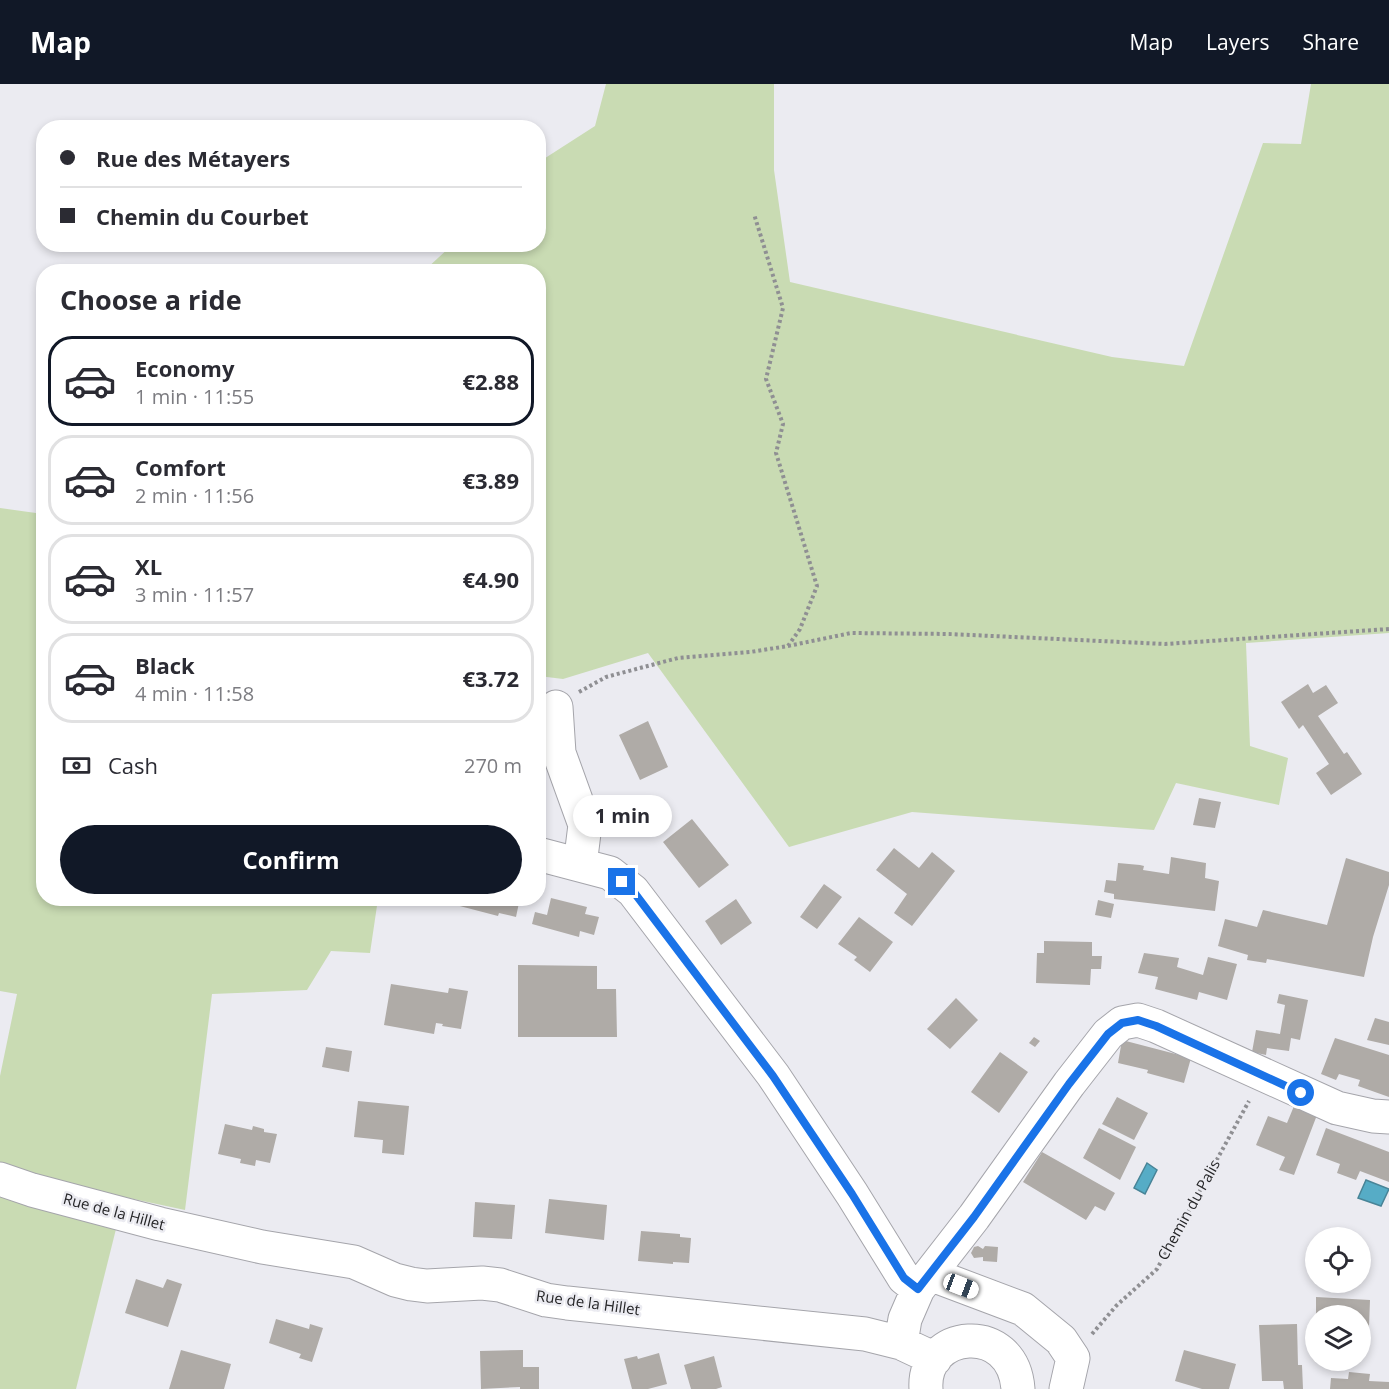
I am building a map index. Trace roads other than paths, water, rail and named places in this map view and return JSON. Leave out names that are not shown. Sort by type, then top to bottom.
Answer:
[{"type":"street","points":[[556,707],[559,753],[585,825],[580,865]]},
{"type":"street","points":[[546,856],[610,873],[633,891],[773,1076],[852,1194],[904,1278],[1023,1309],[1061,1340],[1072,1358],[1066,1389]]},
{"type":"street","points":[[901,1343],[905,1319],[924,1282],[974,1217],[1069,1084],[1108,1034],[1122,1023],[1138,1020],[1156,1026],[1337,1108],[1389,1117]]},
{"type":"street","name":"Rue de la Hillet","points":[[0,1179],[32,1190],[160,1224],[262,1247],[354,1262],[395,1281],[411,1284],[427,1286],[482,1283],[546,1300],[865,1334],[901,1343],[930,1374]]},
{"type":"street","points":[[930,1374],[945,1349],[958,1342],[973,1340],[987,1343],[1000,1350],[1010,1361],[1016,1374],[1018,1389],[1043,1389]]},
{"type":"water","points":[[1147,1163],[1157,1170],[1145,1194],[1134,1188]]},
{"type":"water","points":[[1366,1180],[1389,1189],[1381,1206],[1358,1198]]}]
